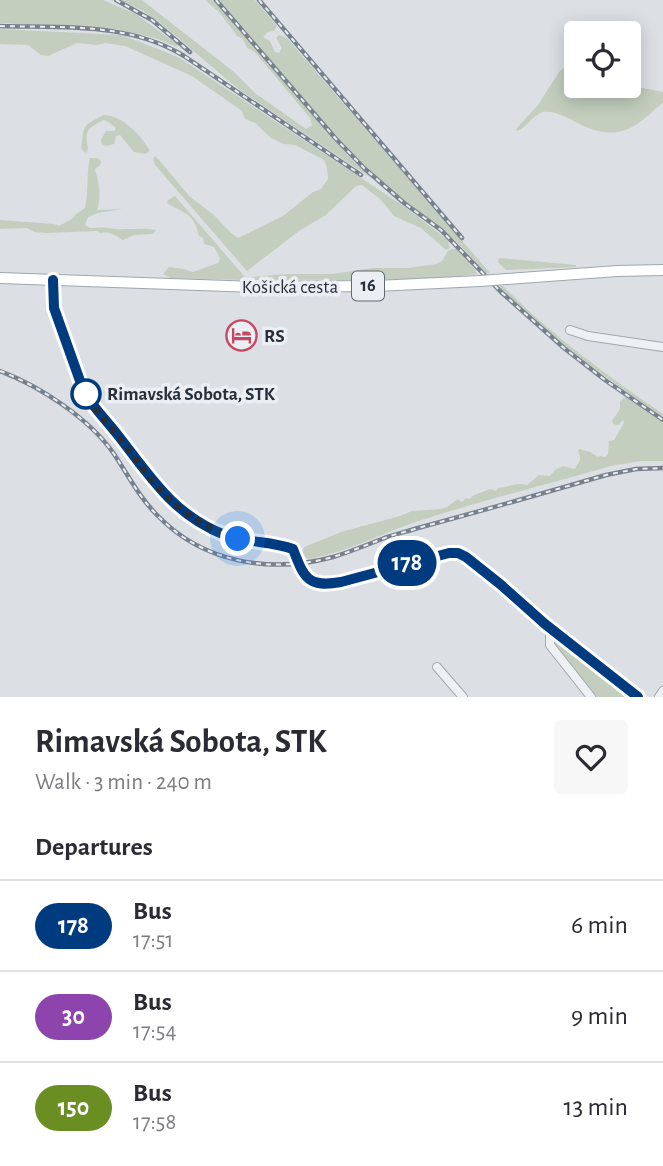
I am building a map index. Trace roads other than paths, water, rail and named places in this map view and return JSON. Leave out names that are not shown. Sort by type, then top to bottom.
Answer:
[{"type":"main road","name":"Košická cesta","points":[[0,278],[302,288],[663,270]]},
{"type":"street","points":[[53,280],[54,308],[84,392],[160,490],[194,519],[215,531],[238,539],[293,549],[306,576],[326,585],[449,553],[458,553],[638,697]]},
{"type":"street","points":[[570,330],[588,336],[663,347]]},
{"type":"street","points":[[554,631],[550,636],[550,645],[591,697]]},
{"type":"street","points":[[437,667],[463,697]]},
{"type":"street","points":[[659,697],[663,691]]},
{"type":"railway","points":[[116,0],[152,20],[190,52]]},
{"type":"railway","points":[[216,0],[364,168],[404,203],[441,230],[501,292],[564,348],[663,420]]},
{"type":"railway","points":[[259,0],[462,238]]},
{"type":"railway","points":[[0,26],[95,29],[141,37],[163,45],[184,56],[361,175]]},
{"type":"railway","points":[[0,371],[31,385],[92,428],[114,454],[145,501],[175,531],[216,554],[262,564],[309,562],[333,557],[396,534],[606,475],[636,469],[663,468]]},
{"type":"place","name":"RS","points":[[241,336]]},
{"type":"place","name":"Rimavská Sobota, STK","points":[[86,394]]}]
